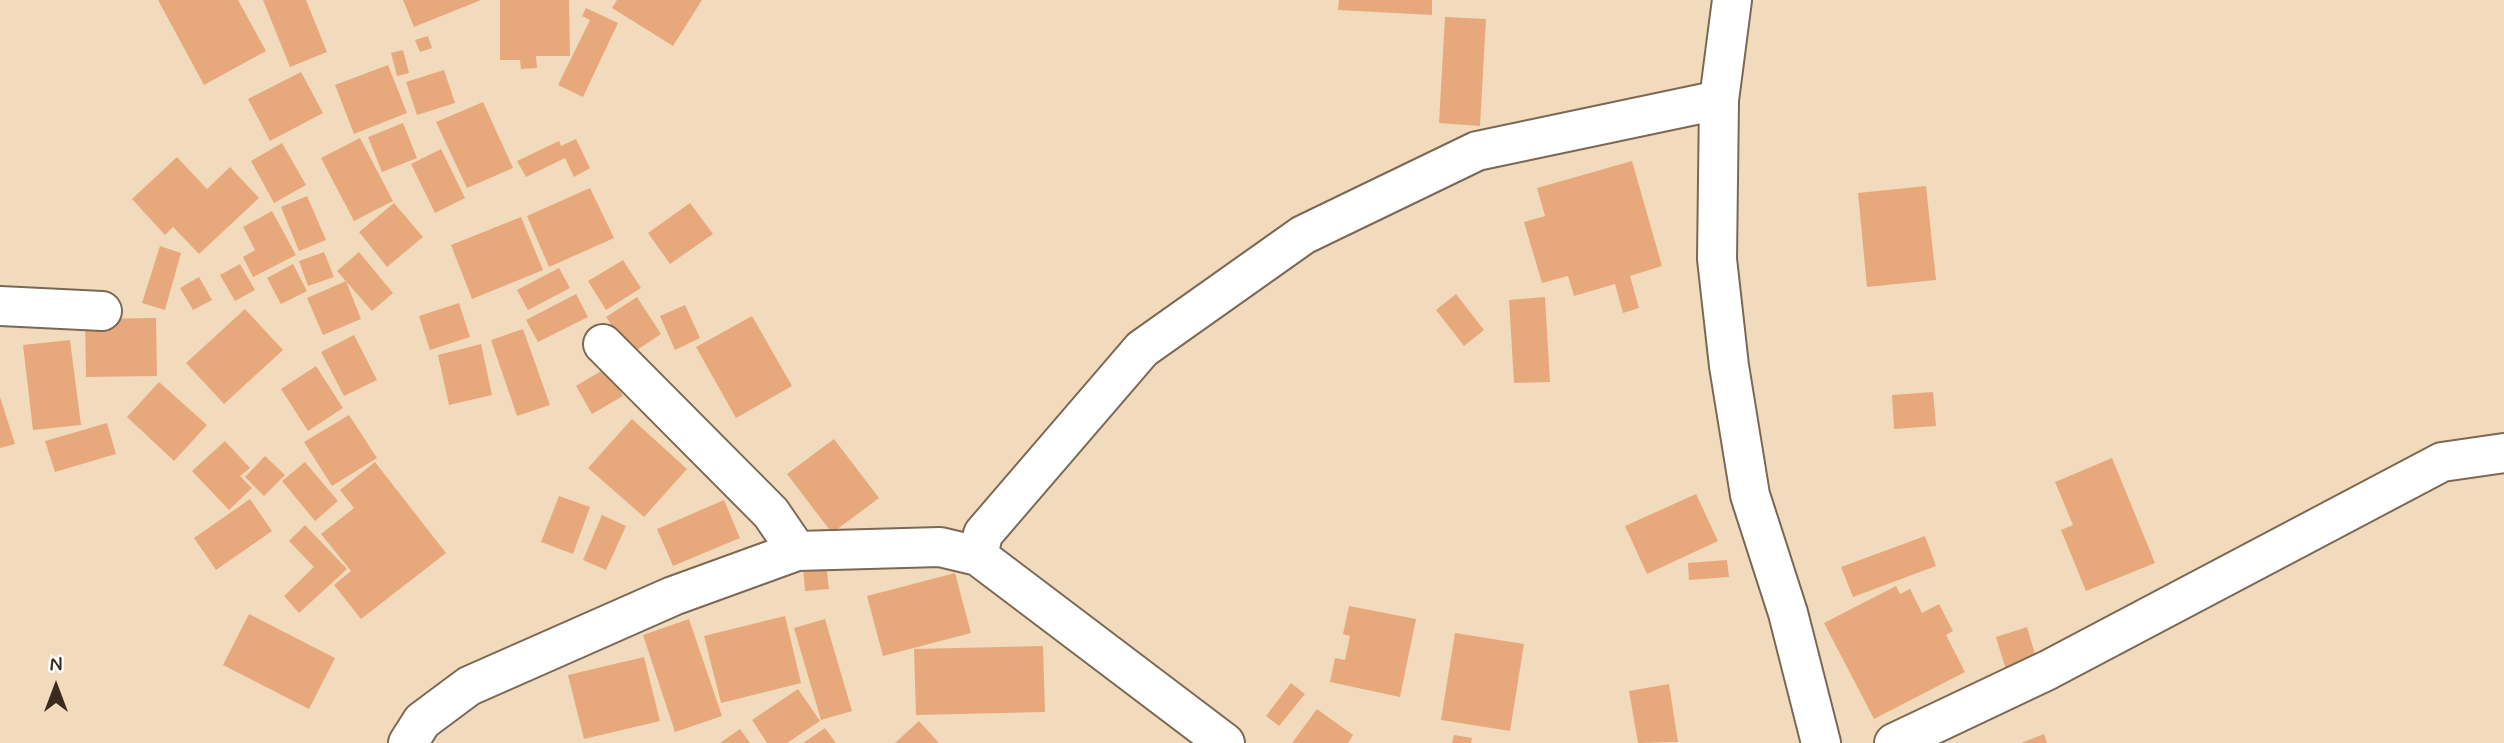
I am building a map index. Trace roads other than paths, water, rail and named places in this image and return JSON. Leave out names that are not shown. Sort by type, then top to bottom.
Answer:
[{"type":"street","points":[[1732,0],[1719,100],[1717,259],[1729,366],[1750,495],[1788,613],[1821,743]]},
{"type":"street","points":[[978,556],[983,534],[1142,349],[1303,235],[1477,150],[1719,100]]},
{"type":"street","points":[[0,306],[102,311]]},
{"type":"street","points":[[603,345],[771,513],[797,551]]},
{"type":"street","points":[[1894,743],[2048,670],[2442,462],[2504,453]]},
{"type":"street","points":[[408,743],[422,721],[469,686],[673,596],[797,551],[940,547],[978,556],[1225,743]]}]
